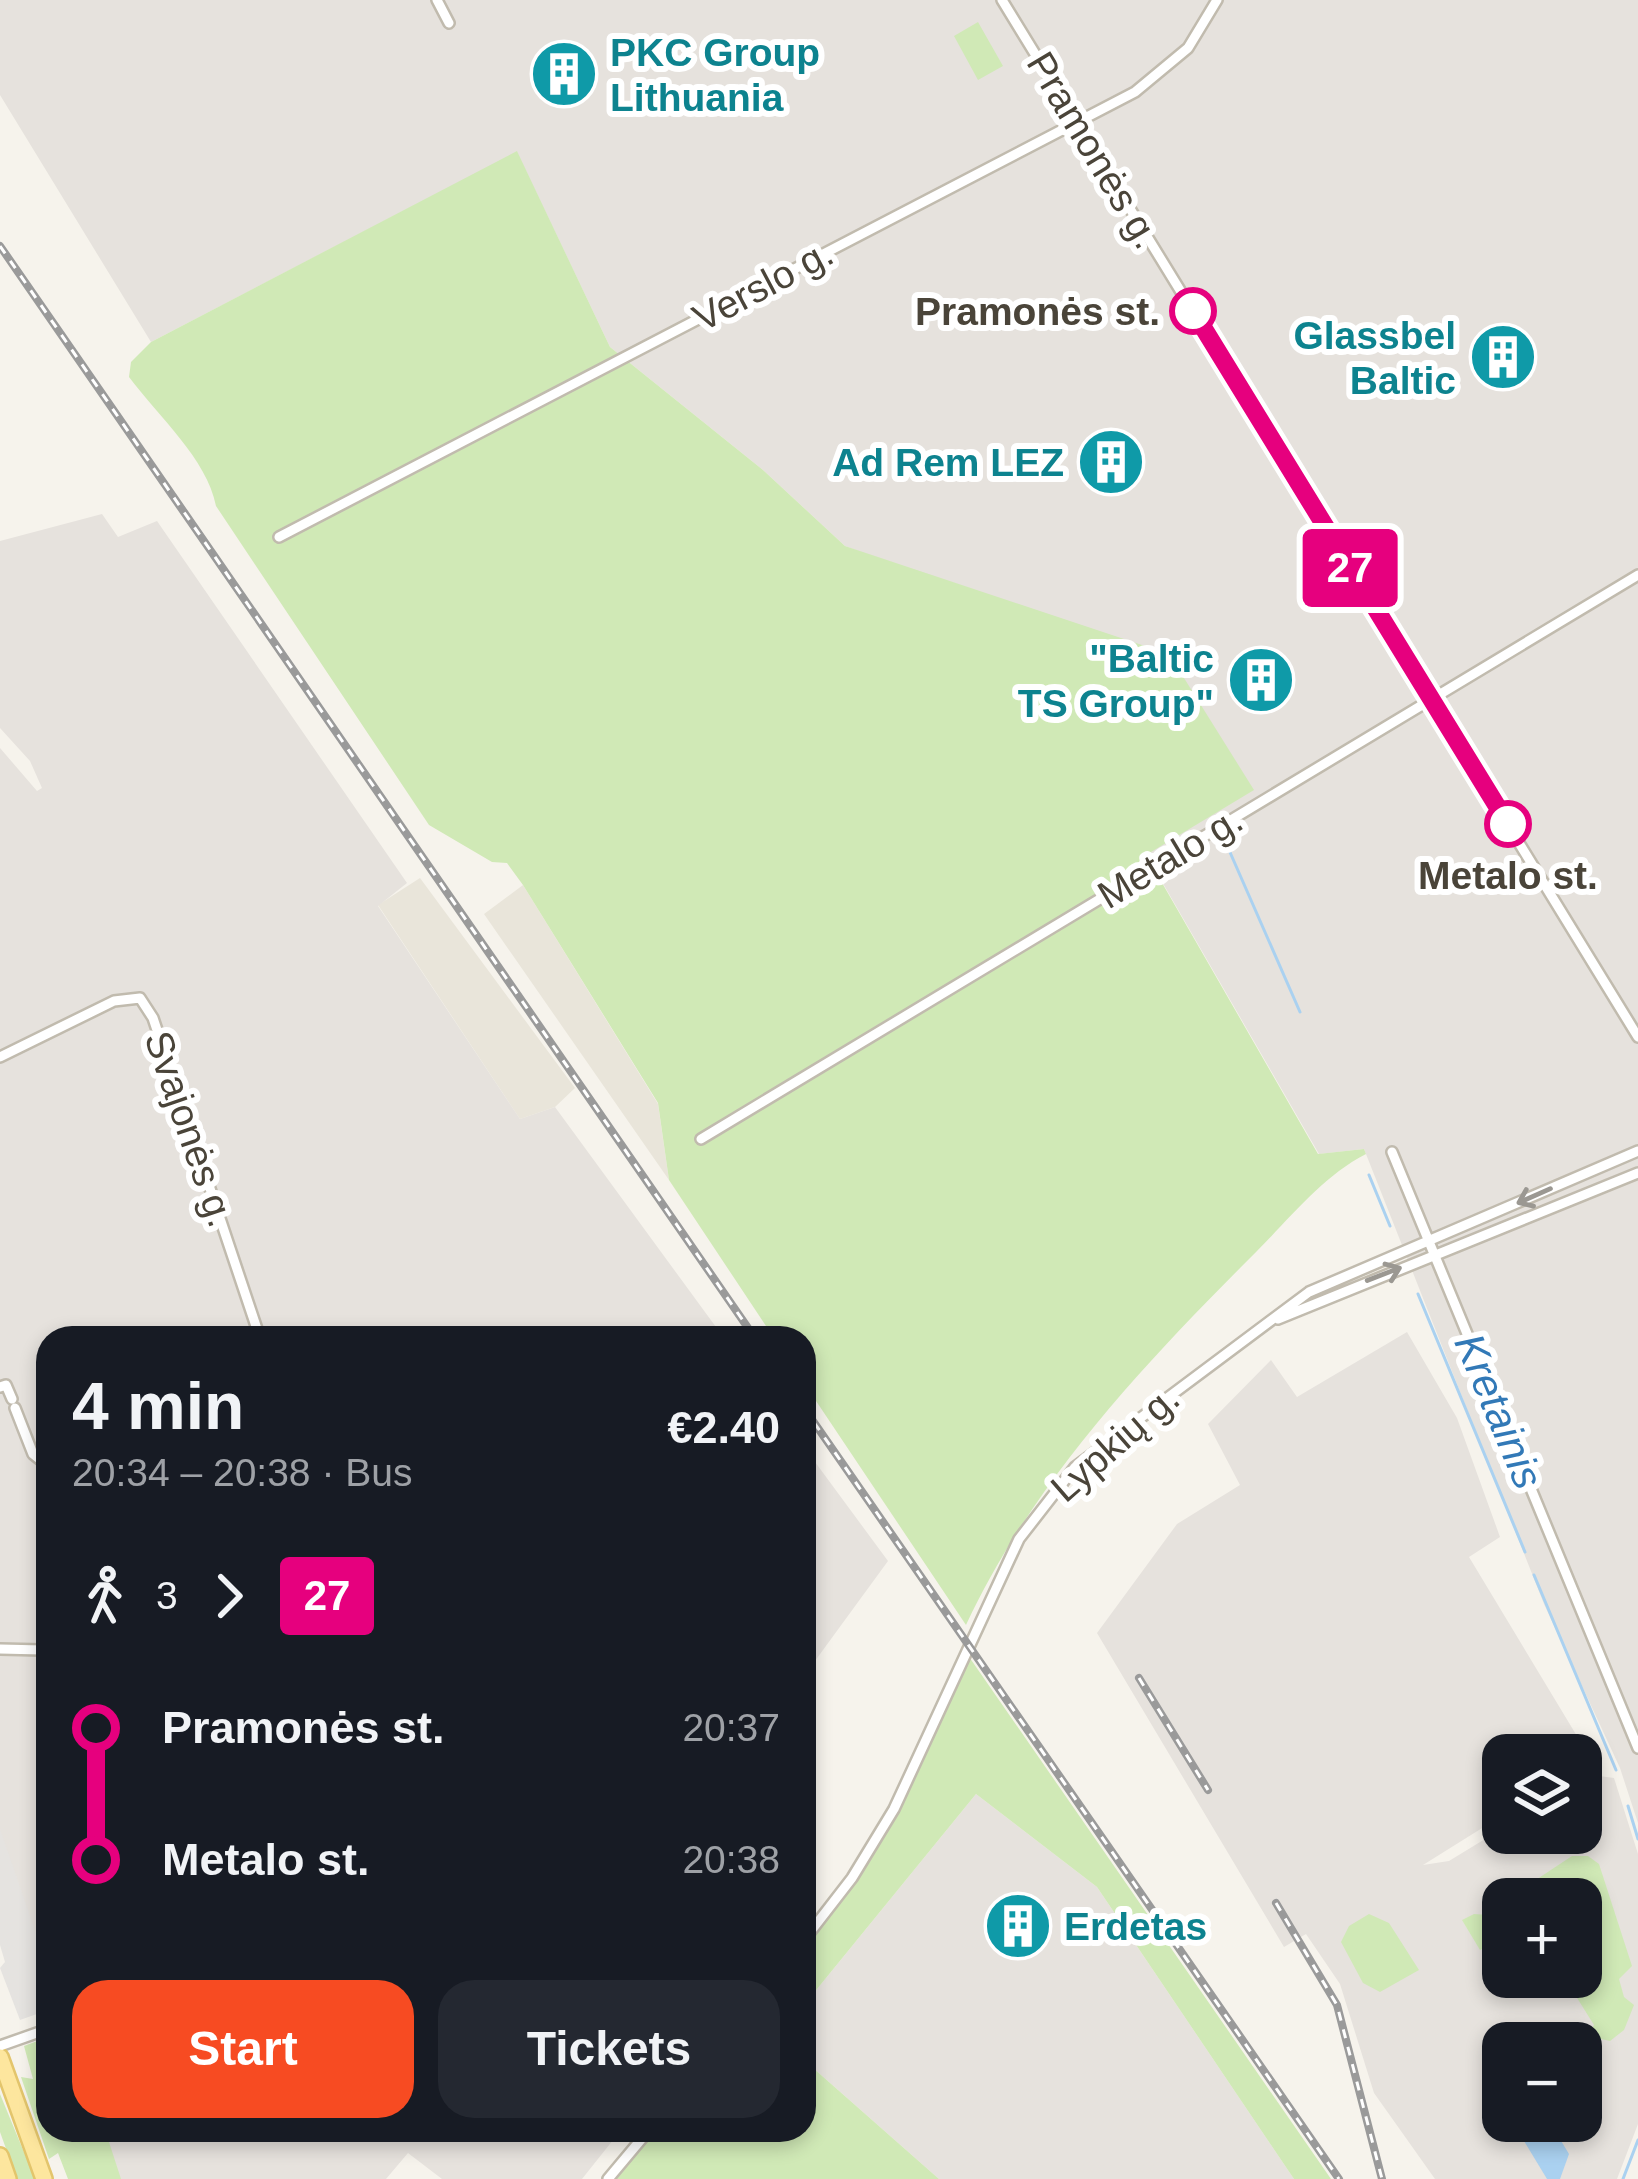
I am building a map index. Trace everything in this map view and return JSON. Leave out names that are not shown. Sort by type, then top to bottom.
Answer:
[{"type":"main road","points":[[0,2057],[44,2179]]},
{"type":"main road","points":[[0,2156],[8,2179]]},
{"type":"street","points":[[437,0],[449,22]]},
{"type":"street","name":"Pramonės g.","points":[[1002,0],[1638,1037]]},
{"type":"street","name":"Verslo g.","points":[[279,537],[1159,78],[1193,42],[1216,0]]},
{"type":"street","name":"Metalo g.","points":[[701,1139],[1638,575]]},
{"type":"street","name":"Svajonės g.","points":[[0,1057],[114,1001],[140,998],[153,1018],[256,1326]]},
{"type":"street","name":"Lypkių g.","points":[[816,1923],[884,1826],[1018,1539],[1062,1480],[1116,1432],[1323,1284],[1638,1151]]},
{"type":"street","points":[[1391,1152],[1638,1748]]},
{"type":"street","name":"Lypkių g.","points":[[1258,1330],[1638,1173]]},
{"type":"street","points":[[0,1387],[6,1385],[36,1456]]},
{"type":"street","points":[[0,1649],[36,1650]]},
{"type":"street","points":[[0,2046],[36,2033]]},
{"type":"street","points":[[608,2179],[639,2142]]},
{"type":"shaded area","points":[[0,0],[1638,0],[1638,1823],[1620,1768],[1544,1604],[1364,1149],[1319,1154],[1146,854],[887,562],[845,546],[763,470],[610,347],[517,152],[151,342],[0,95]]},
{"type":"shaded area","points":[[102,514],[118,537],[157,521],[407,883],[378,906],[520,1119],[555,1107],[715,1326],[36,1326],[36,2011],[0,1914],[0,748],[37,791],[42,788],[30,761],[0,728],[0,541]]},
{"type":"shaded area","points":[[420,878],[575,1088],[555,1107],[520,1119],[378,905]]},
{"type":"shaded area","points":[[523,885],[658,1104],[669,1180],[484,914]]},
{"type":"shaded area","points":[[1407,1332],[1457,1418],[1500,1537],[1469,1557],[1576,1734],[1482,1734],[1482,1828],[1423,1865],[1449,1861],[1482,1841],[1482,1854],[1602,1854],[1602,1776],[1614,1778],[1638,1854],[1638,2124],[1617,2179],[1435,2179],[1374,2093],[1340,1984],[1306,1934],[1284,1947],[1097,1633],[1177,1524],[1240,1485],[1208,1424],[1271,1360],[1297,1397]]},
{"type":"shaded area","points":[[816,1463],[888,1561],[816,1660]]},
{"type":"shaded area","points":[[976,1794],[1097,1887],[1294,2179],[939,2179],[816,2071],[816,1990]]},
{"type":"shaded area","points":[[0,1829],[36,1933],[36,2014],[20,2020],[0,1968],[5,1962],[0,1945]]},
{"type":"shaded area","points":[[85,2142],[611,2142],[582,2179],[442,2179],[408,2153],[386,2179],[99,2179]]},
{"type":"green space","points":[[978,22],[1003,66],[978,80],[954,36]]},
{"type":"green space","points":[[517,151],[610,347],[763,470],[845,546],[1169,654],[1254,790],[1146,855],[1318,1154],[1364,1149],[1366,1154],[1308,1198],[1134,1380],[1024,1521],[966,1625],[816,1401],[816,1326],[766,1326],[669,1180],[658,1103],[523,885],[507,863],[492,862],[429,825],[216,506],[192,455],[129,377],[131,362],[151,342]]},
{"type":"green space","points":[[965,1651],[1331,2179],[1294,2179],[1097,1887],[976,1794],[816,1990],[816,1932],[870,1861],[904,1802]]},
{"type":"green space","points":[[1572,1856],[1588,1856],[1599,1864],[1632,1966],[1619,1979],[1624,1997],[1634,2005],[1624,2030],[1610,2041],[1602,2039],[1602,2022],[1592,2022],[1577,1998],[1602,1998],[1602,1878],[1539,1878]]},
{"type":"green space","points":[[1369,1914],[1389,1923],[1419,1970],[1380,1992],[1363,1983],[1341,1942],[1349,1926]]},
{"type":"green space","points":[[1482,1915],[1482,1949],[1480,1950],[1462,1920]]},
{"type":"green space","points":[[36,2042],[36,2121],[21,2077],[33,2079],[24,2046]]},
{"type":"green space","points":[[816,2071],[939,2179],[615,2179],[645,2142],[816,2142]]},
{"type":"green space","points":[[0,2094],[35,2179],[17,2179],[0,2132]]},
{"type":"green space","points":[[43,2142],[109,2142],[121,2179],[68,2179],[58,2153],[49,2159]]},
{"type":"water","points":[[1525,2142],[1562,2142],[1569,2154],[1560,2179],[1547,2179]]},
{"type":"waterway","name":"Kretainis","points":[[1229,850],[1300,1012]]},
{"type":"waterway","name":"Kretainis","points":[[1369,1175],[1390,1226]]},
{"type":"waterway","name":"Kretainis","points":[[1418,1294],[1525,1552]]},
{"type":"waterway","name":"Kretainis","points":[[1534,1575],[1616,1770]]},
{"type":"waterway","name":"Kretainis","points":[[1628,1806],[1638,1839]]},
{"type":"waterway","name":"Kretainis","points":[[1623,2179],[1638,2140]]},
{"type":"railway","points":[[0,246],[747,1326]]},
{"type":"railway","points":[[816,1425],[1339,2179]]},
{"type":"railway","points":[[1139,1678],[1208,1790]]},
{"type":"railway","points":[[1276,1903],[1337,2005],[1382,2179]]},
{"type":"bus line","name":"27","points":[[1193,311],[1508,824]]},
{"type":"place","name":"PKC Group Lithuania","points":[[564,74]]},
{"type":"place","name":"Pramonės st.","points":[[1193,311]]},
{"type":"place","name":"Glassbel Baltic","points":[[1503,357]]},
{"type":"place","name":"Ad Rem LEZ","points":[[1111,462]]},
{"type":"place","name":"\"Baltic TS Group\"","points":[[1261,680]]},
{"type":"place","name":"Metalo st.","points":[[1508,824]]},
{"type":"place","name":"Erdetas","points":[[1018,1926]]}]
